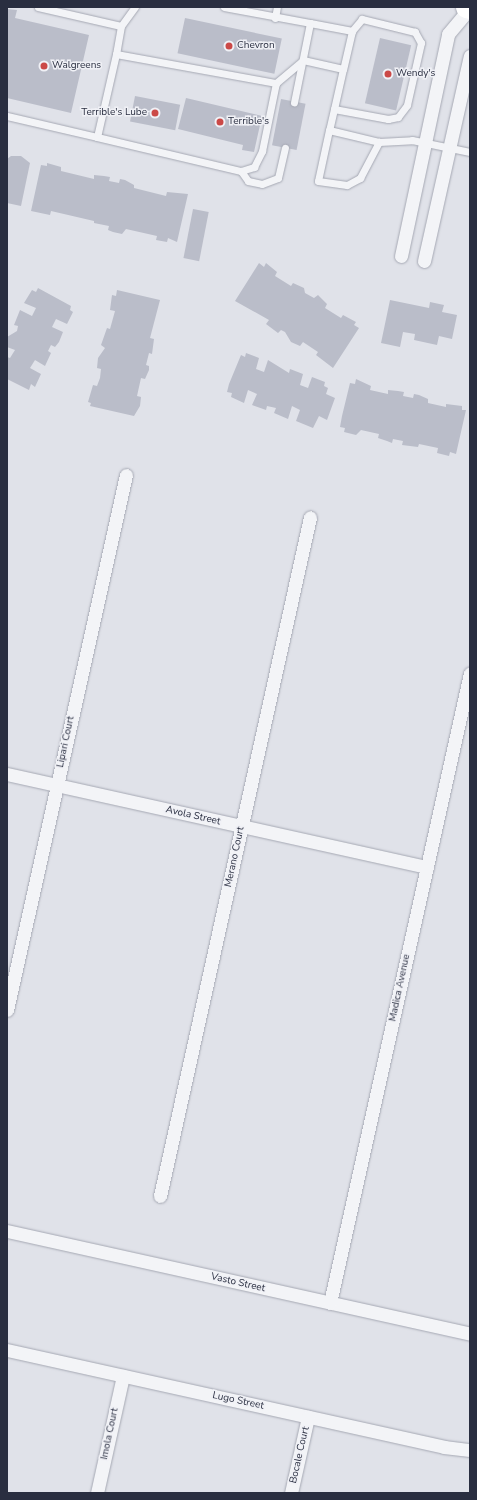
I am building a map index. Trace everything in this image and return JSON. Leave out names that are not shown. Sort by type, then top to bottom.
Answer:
[{"type":"main road","points":[[466,7],[470,8]]},
{"type":"street","points":[[401,256],[448,34],[470,8]]},
{"type":"street","points":[[424,261],[451,148],[470,56]]},
{"type":"street","name":"Lipari Court","points":[[7,1010],[126,475]]},
{"type":"street","name":"Merano Court","points":[[160,1196],[310,517]]},
{"type":"street","name":"Madica Avenue","points":[[330,1303],[470,673]]},
{"type":"street","name":"Avola Street","points":[[7,774],[427,867]]},
{"type":"street","name":"Vasto Street","points":[[7,1231],[470,1334]]},
{"type":"street","name":"Lugo Street","points":[[7,1350],[444,1448],[470,1450]]},
{"type":"street","name":"Imola Court","points":[[97,1493],[123,1376]]},
{"type":"street","name":"Bocale Court","points":[[291,1493],[308,1417]]},
{"type":"lane","points":[[38,7],[121,26]]},
{"type":"lane","points":[[97,137],[121,26],[135,7]]},
{"type":"lane","points":[[224,7],[275,18],[352,31]]},
{"type":"lane","points":[[275,18],[278,7]]},
{"type":"lane","points":[[334,109],[388,119],[398,117],[407,105],[421,43],[415,32],[362,19],[352,31],[329,130],[318,181],[347,185],[360,178],[379,142]]},
{"type":"lane","points":[[294,102],[310,23]]},
{"type":"lane","points":[[116,54],[276,83]]},
{"type":"lane","points":[[303,60],[343,69]]},
{"type":"lane","points":[[7,116],[241,171],[254,167],[262,151],[276,83],[303,60]]},
{"type":"lane","points":[[329,130],[379,142],[425,143],[470,152]]},
{"type":"lane","points":[[241,171],[248,181],[262,184],[278,178],[285,148]]},
{"type":"building","name":"Walgreens","points":[[7,9],[17,10],[15,18],[89,35],[71,113],[7,98]]},
{"type":"building","name":"Chevron","points":[[185,18],[282,39],[274,74],[178,53]]},
{"type":"building","name":"Wendy's","points":[[380,38],[411,45],[396,110],[365,103]]},
{"type":"building","name":"Terrible's Lube","points":[[135,96],[180,105],[175,130],[130,122]]},
{"type":"building","name":"Terrible's","points":[[186,98],[262,116],[254,152],[242,150],[243,145],[178,129]]},
{"type":"building","points":[[281,99],[306,104],[297,150],[272,145]]},
{"type":"building","points":[[11,156],[21,156],[30,163],[21,206],[7,203],[7,159]]},
{"type":"building","points":[[47,163],[61,167],[61,171],[94,179],[94,175],[110,177],[109,181],[119,183],[120,179],[125,180],[134,185],[134,188],[166,196],[167,192],[188,194],[177,242],[168,238],[167,242],[156,240],[157,236],[126,229],[122,234],[113,232],[108,230],[109,226],[51,211],[50,215],[31,211],[41,165],[47,166]]},
{"type":"building","points":[[193,209],[209,212],[199,261],[183,258]]},
{"type":"building","points":[[259,263],[264,267],[266,263],[277,272],[275,276],[291,286],[293,283],[304,288],[305,293],[314,298],[318,295],[327,304],[325,308],[341,318],[343,315],[356,322],[354,325],[359,328],[333,368],[316,355],[318,352],[303,342],[300,346],[291,342],[285,332],[281,330],[278,333],[266,324],[269,320],[235,301]]},
{"type":"building","points":[[38,288],[71,306],[70,310],[73,312],[67,324],[56,319],[52,327],[63,332],[55,347],[51,345],[48,351],[51,353],[45,366],[35,360],[30,368],[41,374],[35,387],[31,384],[29,390],[7,379],[7,357],[10,358],[15,350],[7,347],[7,337],[17,331],[18,326],[14,325],[20,310],[32,316],[36,308],[24,303],[32,290],[36,292]]},
{"type":"building","points":[[117,290],[160,300],[150,338],[154,339],[152,354],[149,353],[146,365],[149,366],[149,370],[145,379],[141,378],[137,396],[141,397],[140,406],[134,416],[90,406],[91,403],[88,402],[93,385],[97,386],[100,378],[101,369],[97,368],[98,358],[105,348],[101,345],[107,328],[110,329],[115,311],[110,310],[112,295],[116,296]]},
{"type":"building","points":[[390,300],[429,308],[430,302],[444,305],[442,312],[457,315],[452,339],[439,336],[437,345],[414,340],[415,334],[403,332],[400,347],[381,343]]},
{"type":"building","points":[[246,353],[259,358],[256,369],[264,372],[268,360],[289,373],[290,369],[303,374],[300,385],[308,388],[312,377],[325,382],[324,386],[328,388],[326,394],[335,398],[327,420],[319,416],[313,428],[296,421],[300,410],[292,406],[288,419],[274,413],[276,408],[267,406],[266,410],[252,405],[257,394],[248,390],[244,403],[231,397],[232,393],[227,392],[229,384],[241,355],[245,357]]},
{"type":"building","points":[[356,379],[371,386],[370,390],[388,394],[388,390],[404,392],[403,396],[413,398],[414,394],[419,395],[428,399],[428,403],[446,407],[446,404],[462,406],[462,410],[466,410],[456,454],[450,452],[449,456],[437,453],[438,448],[419,444],[418,447],[402,445],[403,441],[393,439],[392,443],[378,438],[379,434],[361,430],[356,435],[344,432],[345,428],[340,427],[342,416],[350,383],[355,384]]},
{"type":"place","name":"Chevron","points":[[229,46]]},
{"type":"place","name":"Walgreens","points":[[44,66]]},
{"type":"place","name":"Wendy's","points":[[388,74]]},
{"type":"place","name":"Terrible's Lube","points":[[155,113]]},
{"type":"place","name":"Terrible's","points":[[220,122]]}]
